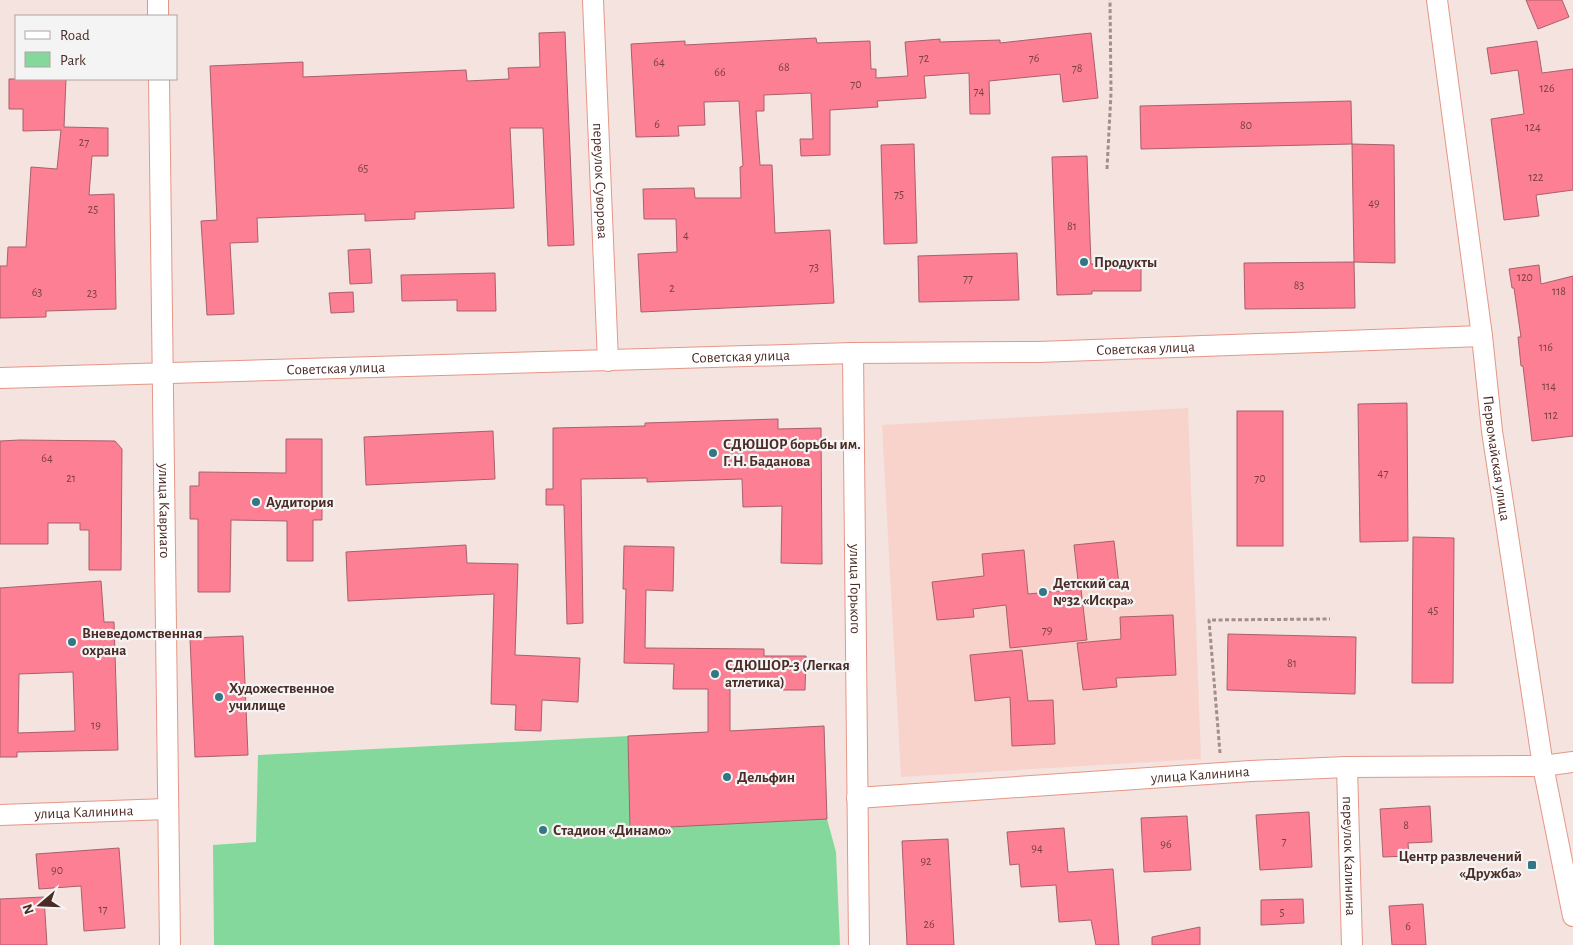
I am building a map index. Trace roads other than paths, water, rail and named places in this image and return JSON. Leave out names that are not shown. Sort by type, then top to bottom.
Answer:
[{"type":"street","points":[[158,0],[158,15]]},
{"type":"street","name":"переулок Суворова","points":[[593,0],[608,361]]},
{"type":"street","name":"Первомайская улица","points":[[1437,0],[1482,336],[1492,431],[1543,766],[1573,916]]},
{"type":"street","name":"улица Кавриаго","points":[[159,80],[170,945]]},
{"type":"street","name":"Советская улица","points":[[0,378],[853,353],[1038,352],[1482,336]]},
{"type":"street","name":"улица Горького","points":[[853,353],[859,945]]},
{"type":"street","name":"улица Калинина","points":[[857,798],[1222,773],[1347,767],[1543,766],[1573,762]]},
{"type":"street","name":"переулок Калинина","points":[[1347,767],[1352,945]]},
{"type":"street","name":"улица Калинина","points":[[0,815],[168,809]]},
{"type":"place","name":"Продукты","points":[[1084,262]]},
{"type":"place","name":"СДЮШОР борьбы им. Г. Н. Баданова","points":[[713,453]]},
{"type":"place","name":"Аудитория","points":[[256,502]]},
{"type":"place","name":"Детский сад №32 «Искра»","points":[[1043,592]]},
{"type":"place","name":"Вневедомственная охрана","points":[[72,642]]},
{"type":"place","name":"СДЮШОР-3 (Легкая атлетика)","points":[[715,674]]},
{"type":"place","name":"Художественное училище","points":[[219,697]]},
{"type":"place","name":"Дельфин","points":[[727,777]]},
{"type":"place","name":"Стадион «Динамо»","points":[[543,830]]},
{"type":"place","name":"Центр развлечений «Дружба»","points":[[1532,865]]}]
